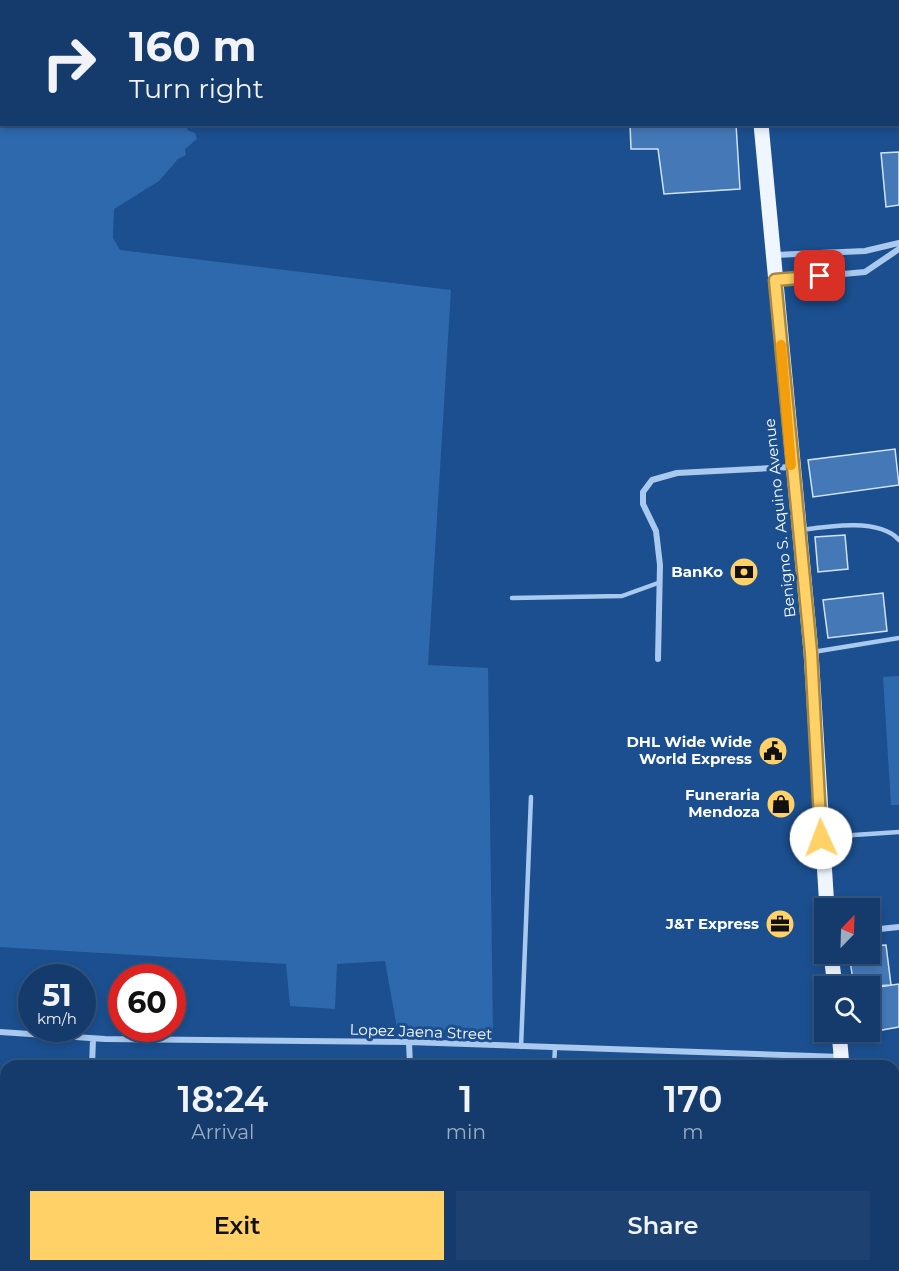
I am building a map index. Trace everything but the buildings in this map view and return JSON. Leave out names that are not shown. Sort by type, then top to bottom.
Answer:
[{"type":"main road","name":"Benigno S. Aquino Avenue","points":[[761,126],[811,652],[826,898]]},
{"type":"main road","points":[[840,1042],[842,1060]]},
{"type":"street","points":[[773,255],[865,251],[899,243]]},
{"type":"street","points":[[775,280],[866,272],[899,249]]},
{"type":"street","points":[[658,659],[660,565],[656,531],[643,504],[644,492],[652,480],[676,473],[792,467]]},
{"type":"street","points":[[880,929],[899,927]]},
{"type":"street","name":"Lopez Jaena Street","points":[[0,1032],[18,1033]]},
{"type":"street","name":"Lopez Jaena Street","points":[[96,1039],[408,1042],[801,1060]]},
{"type":"street","points":[[92,1060],[93,1042]]},
{"type":"street","points":[[408,1042],[410,1060]]},
{"type":"lane","points":[[800,531],[864,526],[885,530],[899,540]]},
{"type":"lane","points":[[512,598],[622,596],[658,583]]},
{"type":"lane","points":[[811,652],[899,638]]},
{"type":"lane","points":[[521,1047],[531,797]]},
{"type":"lane","points":[[821,838],[899,832]]},
{"type":"lane","points":[[554,1060],[555,1048]]},
{"type":"shaded area","points":[[0,126],[188,126],[187,130],[195,133],[197,139],[185,149],[186,155],[178,159],[159,181],[114,209],[113,238],[120,250],[451,290],[428,665],[488,668],[493,1033],[397,1028],[385,961],[337,964],[335,1009],[290,1006],[286,964],[0,947]]},
{"type":"shaded area","points":[[899,676],[899,805],[891,805],[883,677]]},
{"type":"slow traffic","points":[[781,345],[791,465]]},
{"type":"place","name":"BanKo","points":[[744,572]]},
{"type":"place","name":"DHL Wide Wide World Express","points":[[773,751]]},
{"type":"place","name":"Funeraria Mendoza","points":[[781,804]]},
{"type":"place","name":"J&T Express","points":[[780,924]]},
{"type":"route","points":[[820,276],[775,280],[811,652],[821,838]]}]
